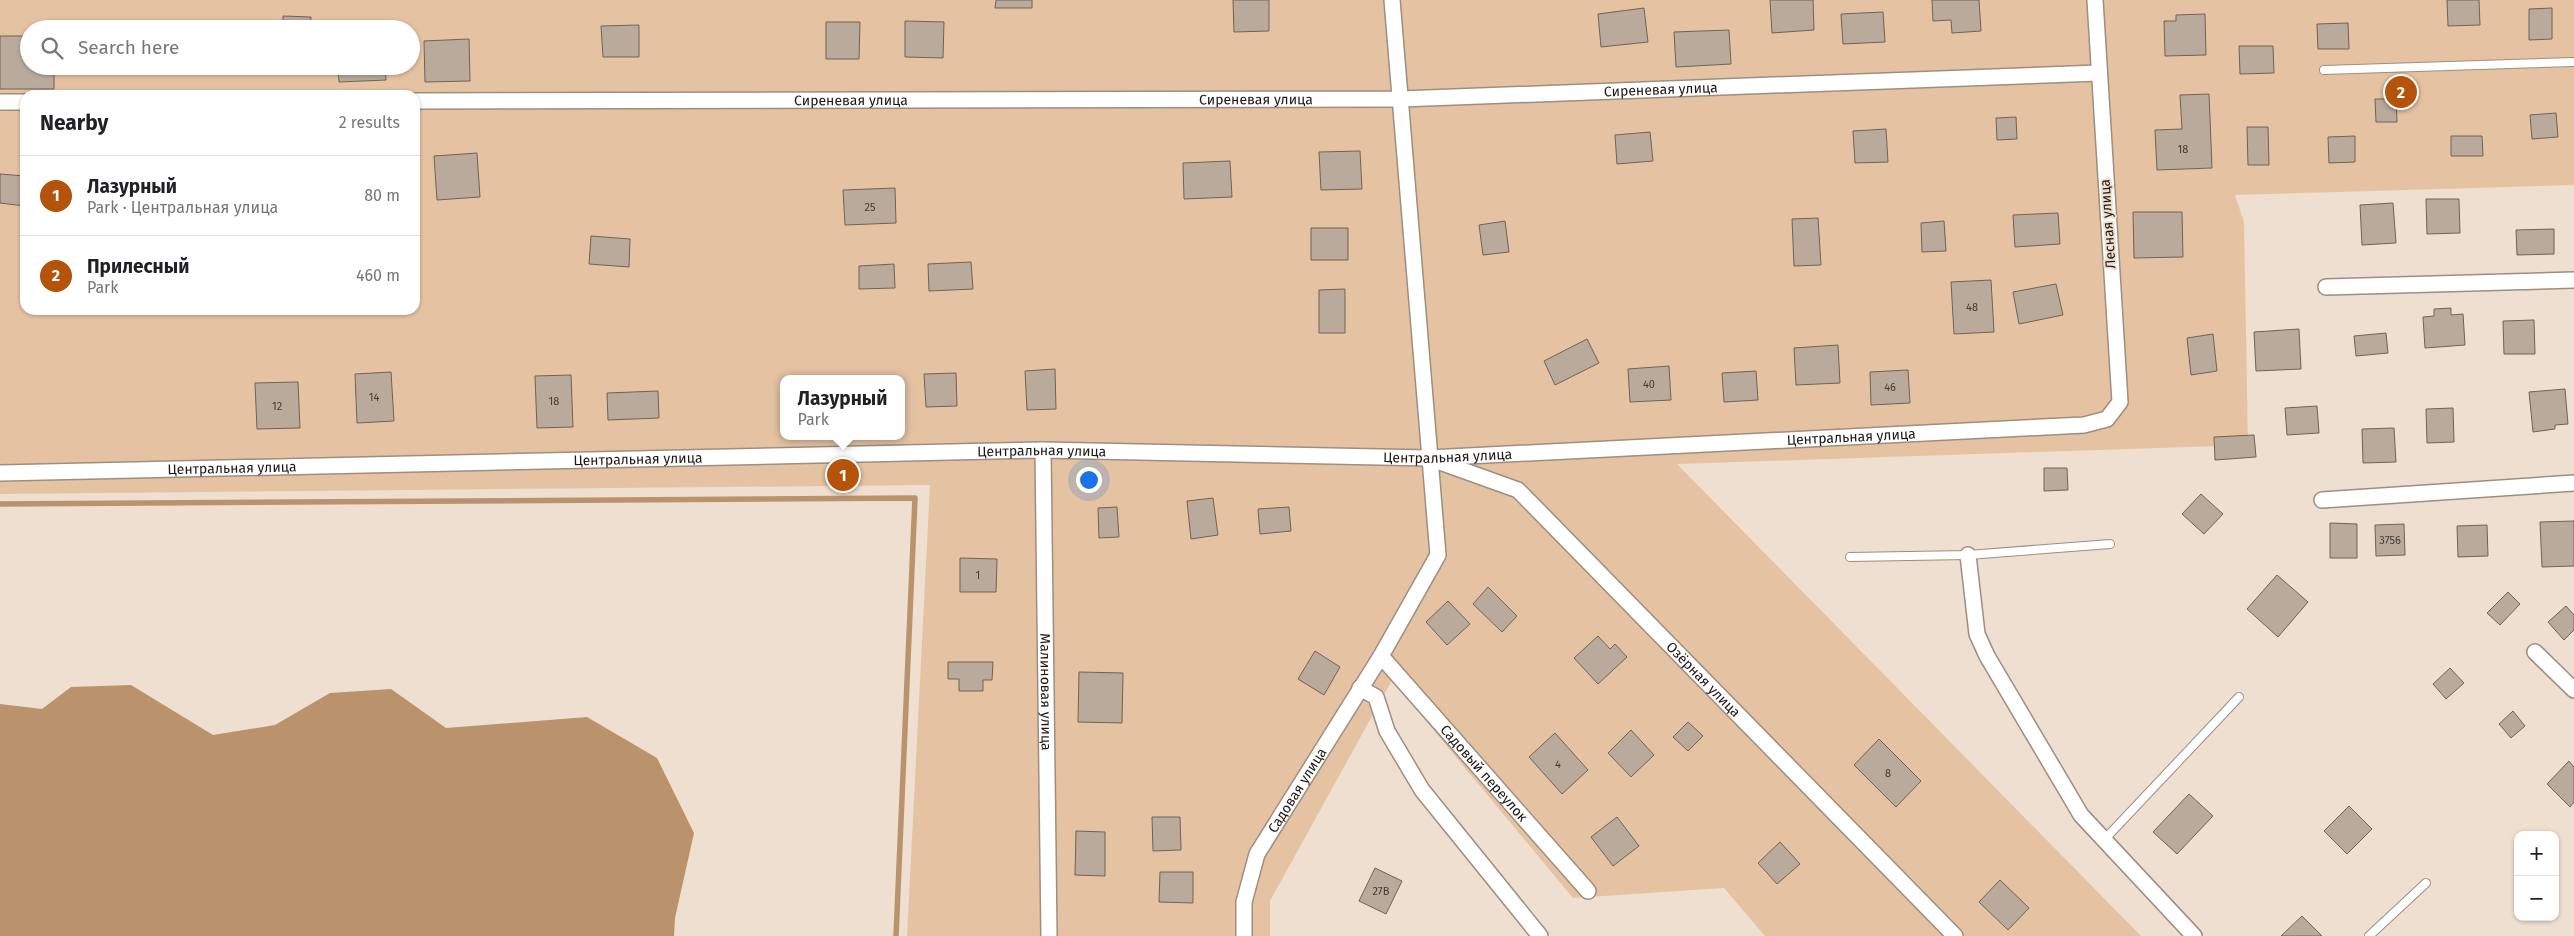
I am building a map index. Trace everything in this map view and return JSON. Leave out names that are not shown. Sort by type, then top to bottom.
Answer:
[{"type":"street","name":"Садовая улица","points":[[1244,936],[1244,902],[1257,854],[1381,656],[1438,555],[1392,0]]},
{"type":"street","name":"Лесная улица","points":[[2084,425],[2107,419],[2120,402],[2098,73],[2095,0]]},
{"type":"street","name":"Сиреневая улица","points":[[420,101],[1401,99],[2098,73]]},
{"type":"street","points":[[0,102],[20,102]]},
{"type":"street","points":[[2326,287],[2574,280]]},
{"type":"street","name":"Центральная улица","points":[[0,473],[1044,450],[1429,458],[2084,425]]},
{"type":"street","name":"Малиновая улица","points":[[1044,450],[1049,936]]},
{"type":"street","name":"Озёрная улица","points":[[1429,458],[1518,490],[1955,936]]},
{"type":"street","points":[[2322,500],[2574,483]]},
{"type":"street","points":[[1968,555],[1978,634],[1987,656],[2081,815],[2194,936]]},
{"type":"street","points":[[2535,652],[2574,690]]},
{"type":"street","name":"Садовый переулок","points":[[1381,656],[1588,891]]},
{"type":"street","points":[[1360,688],[1376,697],[1388,731],[1422,790],[1540,936]]},
{"type":"lane","points":[[2324,70],[2574,62]]},
{"type":"lane","points":[[1850,557],[1968,555],[2110,544]]},
{"type":"lane","points":[[2104,840],[2239,697]]},
{"type":"lane","points":[[2370,936],[2426,883]]},
{"type":"shaded area","points":[[0,0],[2574,0],[2574,185],[2235,195],[2244,222],[2248,445],[1677,464],[2141,936],[1765,936],[1724,888],[1573,898],[1392,680],[1270,901],[1270,936],[907,936],[930,485],[0,494]]},
{"type":"shaded area","points":[[131,685],[213,735],[275,725],[330,693],[391,689],[446,728],[587,717],[657,758],[694,833],[675,918],[674,936],[0,936],[0,704],[42,709],[71,687]]},
{"type":"building","points":[[996,0],[1032,0],[1032,8],[995,8]]},
{"type":"building","points":[[1233,0],[1269,0],[1269,31],[1234,32]]},
{"type":"building","points":[[1770,0],[1813,0],[1814,30],[1772,33]]},
{"type":"building","points":[[1932,0],[1979,0],[1981,31],[1952,33],[1951,20],[1933,21]]},
{"type":"building","points":[[2447,0],[2479,0],[2480,25],[2448,26]]},
{"type":"building","points":[[1644,8],[1648,42],[1601,47],[1598,14]]},
{"type":"building","points":[[2552,8],[2552,39],[2529,40],[2529,9]]},
{"type":"building","points":[[1883,12],[1885,42],[1843,44],[1841,14]]},
{"type":"building","points":[[2205,14],[2206,55],[2165,56],[2164,21],[2176,21],[2176,15]]},
{"type":"building","points":[[283,16],[311,17],[311,20],[283,20]]},
{"type":"building","points":[[905,21],[944,22],[943,58],[905,57]]},
{"type":"building","points":[[826,22],[860,22],[859,59],[826,59]]},
{"type":"building","points":[[2348,23],[2349,49],[2318,49],[2317,24]]},
{"type":"building","points":[[639,25],[639,57],[603,57],[601,26]]},
{"type":"building","points":[[1729,30],[1731,64],[1676,67],[1674,32]]},
{"type":"building","points":[[0,36],[20,36],[20,75],[54,75],[54,89],[0,89]]},
{"type":"building","points":[[469,39],[470,81],[425,82],[424,41]]},
{"type":"building","points":[[2239,46],[2273,46],[2274,73],[2240,74]]},
{"type":"building","points":[[339,75],[386,75],[386,80],[339,82]]},
{"type":"building","points":[[2209,94],[2212,168],[2157,170],[2155,130],[2182,129],[2180,95]]},
{"type":"building","points":[[2375,99],[2396,99],[2397,122],[2376,122]]},
{"type":"building","points":[[2556,113],[2558,137],[2532,139],[2530,115]]},
{"type":"building","points":[[2016,117],[2017,139],[1997,140],[1996,118]]},
{"type":"building","points":[[2247,127],[2268,127],[2269,165],[2248,165]]},
{"type":"building","points":[[1886,129],[1888,162],[1855,163],[1853,131]]},
{"type":"building","points":[[1650,132],[1653,161],[1617,164],[1615,135]]},
{"type":"building","points":[[2355,136],[2355,162],[2329,163],[2328,137]]},
{"type":"building","points":[[2451,136],[2482,136],[2483,156],[2451,156]]},
{"type":"building","points":[[1360,151],[1362,189],[1321,190],[1319,152]]},
{"type":"building","points":[[477,153],[480,197],[437,200],[434,156]]},
{"type":"building","points":[[1230,161],[1232,197],[1184,199],[1183,163]]},
{"type":"building","points":[[0,174],[20,176],[20,205],[0,203]]},
{"type":"building","points":[[895,188],[896,223],[845,225],[843,190]]},
{"type":"building","points":[[2426,199],[2459,199],[2460,233],[2427,234]]},
{"type":"building","points":[[2393,203],[2396,243],[2362,245],[2360,205]]},
{"type":"building","points":[[2133,212],[2182,212],[2183,257],[2134,258]]},
{"type":"building","points":[[2058,213],[2060,244],[2015,247],[2013,215]]},
{"type":"building","points":[[1818,218],[1821,265],[1794,266],[1792,219]]},
{"type":"building","points":[[1505,221],[1509,252],[1483,255],[1479,225]]},
{"type":"building","points":[[1944,221],[1946,251],[1922,252],[1921,223]]},
{"type":"building","points":[[1311,228],[1348,228],[1348,260],[1311,260]]},
{"type":"building","points":[[2554,229],[2554,254],[2517,255],[2516,230]]},
{"type":"building","points":[[591,236],[630,239],[629,267],[589,264]]},
{"type":"building","points":[[971,262],[973,289],[929,291],[928,264]]},
{"type":"building","points":[[894,264],[895,288],[859,289],[859,266]]},
{"type":"building","points":[[1991,280],[1994,332],[1954,334],[1951,282]]},
{"type":"building","points":[[2056,284],[2063,315],[2019,324],[2013,292]]},
{"type":"building","points":[[1345,289],[1345,333],[1319,333],[1319,290]]},
{"type":"building","points":[[2451,308],[2451,315],[2463,314],[2465,345],[2425,348],[2423,317],[2434,316],[2434,309]]},
{"type":"building","points":[[2534,320],[2535,354],[2504,354],[2503,321]]},
{"type":"building","points":[[2299,329],[2301,369],[2256,371],[2254,332]]},
{"type":"building","points":[[2386,333],[2388,353],[2356,356],[2354,336]]},
{"type":"building","points":[[2213,334],[2217,371],[2191,375],[2187,338]]},
{"type":"building","points":[[1587,339],[1599,363],[1555,385],[1544,361]]},
{"type":"building","points":[[1838,345],[1840,383],[1796,385],[1794,348]]},
{"type":"building","points":[[1669,366],[1671,400],[1630,402],[1628,369]]},
{"type":"building","points":[[1055,369],[1056,409],[1027,410],[1025,371]]},
{"type":"building","points":[[1908,370],[1910,403],[1871,405],[1870,372]]},
{"type":"building","points":[[1756,371],[1758,400],[1724,402],[1722,373]]},
{"type":"building","points":[[391,372],[394,421],[357,423],[355,374]]},
{"type":"building","points":[[956,373],[957,406],[926,407],[924,374]]},
{"type":"building","points":[[571,375],[573,427],[537,428],[535,376]]},
{"type":"building","points":[[298,382],[300,428],[257,429],[255,383]]},
{"type":"building","points":[[2565,389],[2568,424],[2555,425],[2555,429],[2533,432],[2529,392]]},
{"type":"building","points":[[658,391],[659,418],[608,420],[607,393]]},
{"type":"building","points":[[2317,406],[2319,433],[2287,435],[2285,408]]},
{"type":"building","points":[[2453,408],[2454,442],[2427,443],[2426,409]]},
{"type":"building","points":[[2394,428],[2396,462],[2363,463],[2362,429]]},
{"type":"building","points":[[2254,435],[2256,457],[2215,460],[2214,437]]},
{"type":"building","points":[[2044,468],[2067,468],[2068,490],[2044,491]]},
{"type":"building","points":[[2201,494],[2223,514],[2204,534],[2182,514]]},
{"type":"building","points":[[1213,498],[1218,535],[1191,539],[1187,501]]},
{"type":"building","points":[[1117,507],[1119,537],[1099,538],[1098,508]]},
{"type":"building","points":[[1289,507],[1291,531],[1260,534],[1258,509]]},
{"type":"building","points":[[2574,521],[2574,566],[2542,567],[2540,522]]},
{"type":"building","points":[[2330,523],[2357,524],[2357,558],[2330,558]]},
{"type":"building","points":[[2404,524],[2405,555],[2376,556],[2375,525]]},
{"type":"building","points":[[2487,525],[2488,556],[2458,557],[2457,526]]},
{"type":"building","points":[[960,558],[997,559],[996,592],[960,592]]},
{"type":"building","points":[[2277,575],[2308,602],[2278,637],[2247,609]]},
{"type":"building","points":[[1488,587],[1517,616],[1502,632],[1473,604]]},
{"type":"building","points":[[2508,592],[2520,604],[2500,625],[2487,613]]},
{"type":"building","points":[[1448,601],[1470,624],[1447,645],[1426,622]]},
{"type":"building","points":[[2566,606],[2574,615],[2574,630],[2564,640],[2548,622]]},
{"type":"building","points":[[1598,636],[1610,649],[1615,644],[1627,657],[1598,684],[1574,658]]},
{"type":"building","points":[[1315,651],[1340,667],[1324,695],[1298,679]]},
{"type":"building","points":[[948,662],[993,662],[992,680],[983,680],[983,691],[959,691],[959,679],[948,679]]},
{"type":"building","points":[[2450,668],[2464,683],[2446,699],[2433,684]]},
{"type":"building","points":[[1079,672],[1123,673],[1122,723],[1078,722]]},
{"type":"building","points":[[2513,711],[2525,726],[2511,738],[2499,724]]},
{"type":"building","points":[[1688,722],[1703,736],[1688,751],[1673,737]]},
{"type":"building","points":[[1631,730],[1654,755],[1631,777],[1608,753]]},
{"type":"building","points":[[1555,733],[1588,770],[1562,794],[1529,757]]},
{"type":"building","points":[[1879,739],[1921,781],[1896,807],[1854,765]]},
{"type":"building","points":[[2569,761],[2574,767],[2574,802],[2570,807],[2547,784]]},
{"type":"building","points":[[2189,794],[2213,816],[2177,854],[2153,832]]},
{"type":"building","points":[[2349,806],[2372,829],[2347,854],[2324,831]]},
{"type":"building","points":[[1152,817],[1180,817],[1181,850],[1153,851]]},
{"type":"building","points":[[1617,817],[1639,846],[1613,866],[1591,837]]},
{"type":"building","points":[[1076,831],[1105,832],[1105,876],[1075,875]]},
{"type":"building","points":[[1780,842],[1800,864],[1777,884],[1758,863]]},
{"type":"building","points":[[1375,868],[1402,881],[1386,914],[1359,901]]},
{"type":"building","points":[[1160,872],[1193,872],[1193,903],[1159,902]]},
{"type":"building","points":[[2000,880],[2029,908],[2008,930],[1979,902]]},
{"type":"building","points":[[2302,916],[2322,936],[2281,936]]},
{"type":"waterway","points":[[0,504],[915,498],[896,936]]},
{"type":"place","name":"Прилесный","points":[[2401,92]]},
{"type":"place","name":"Лазурный","points":[[843,475]]}]
